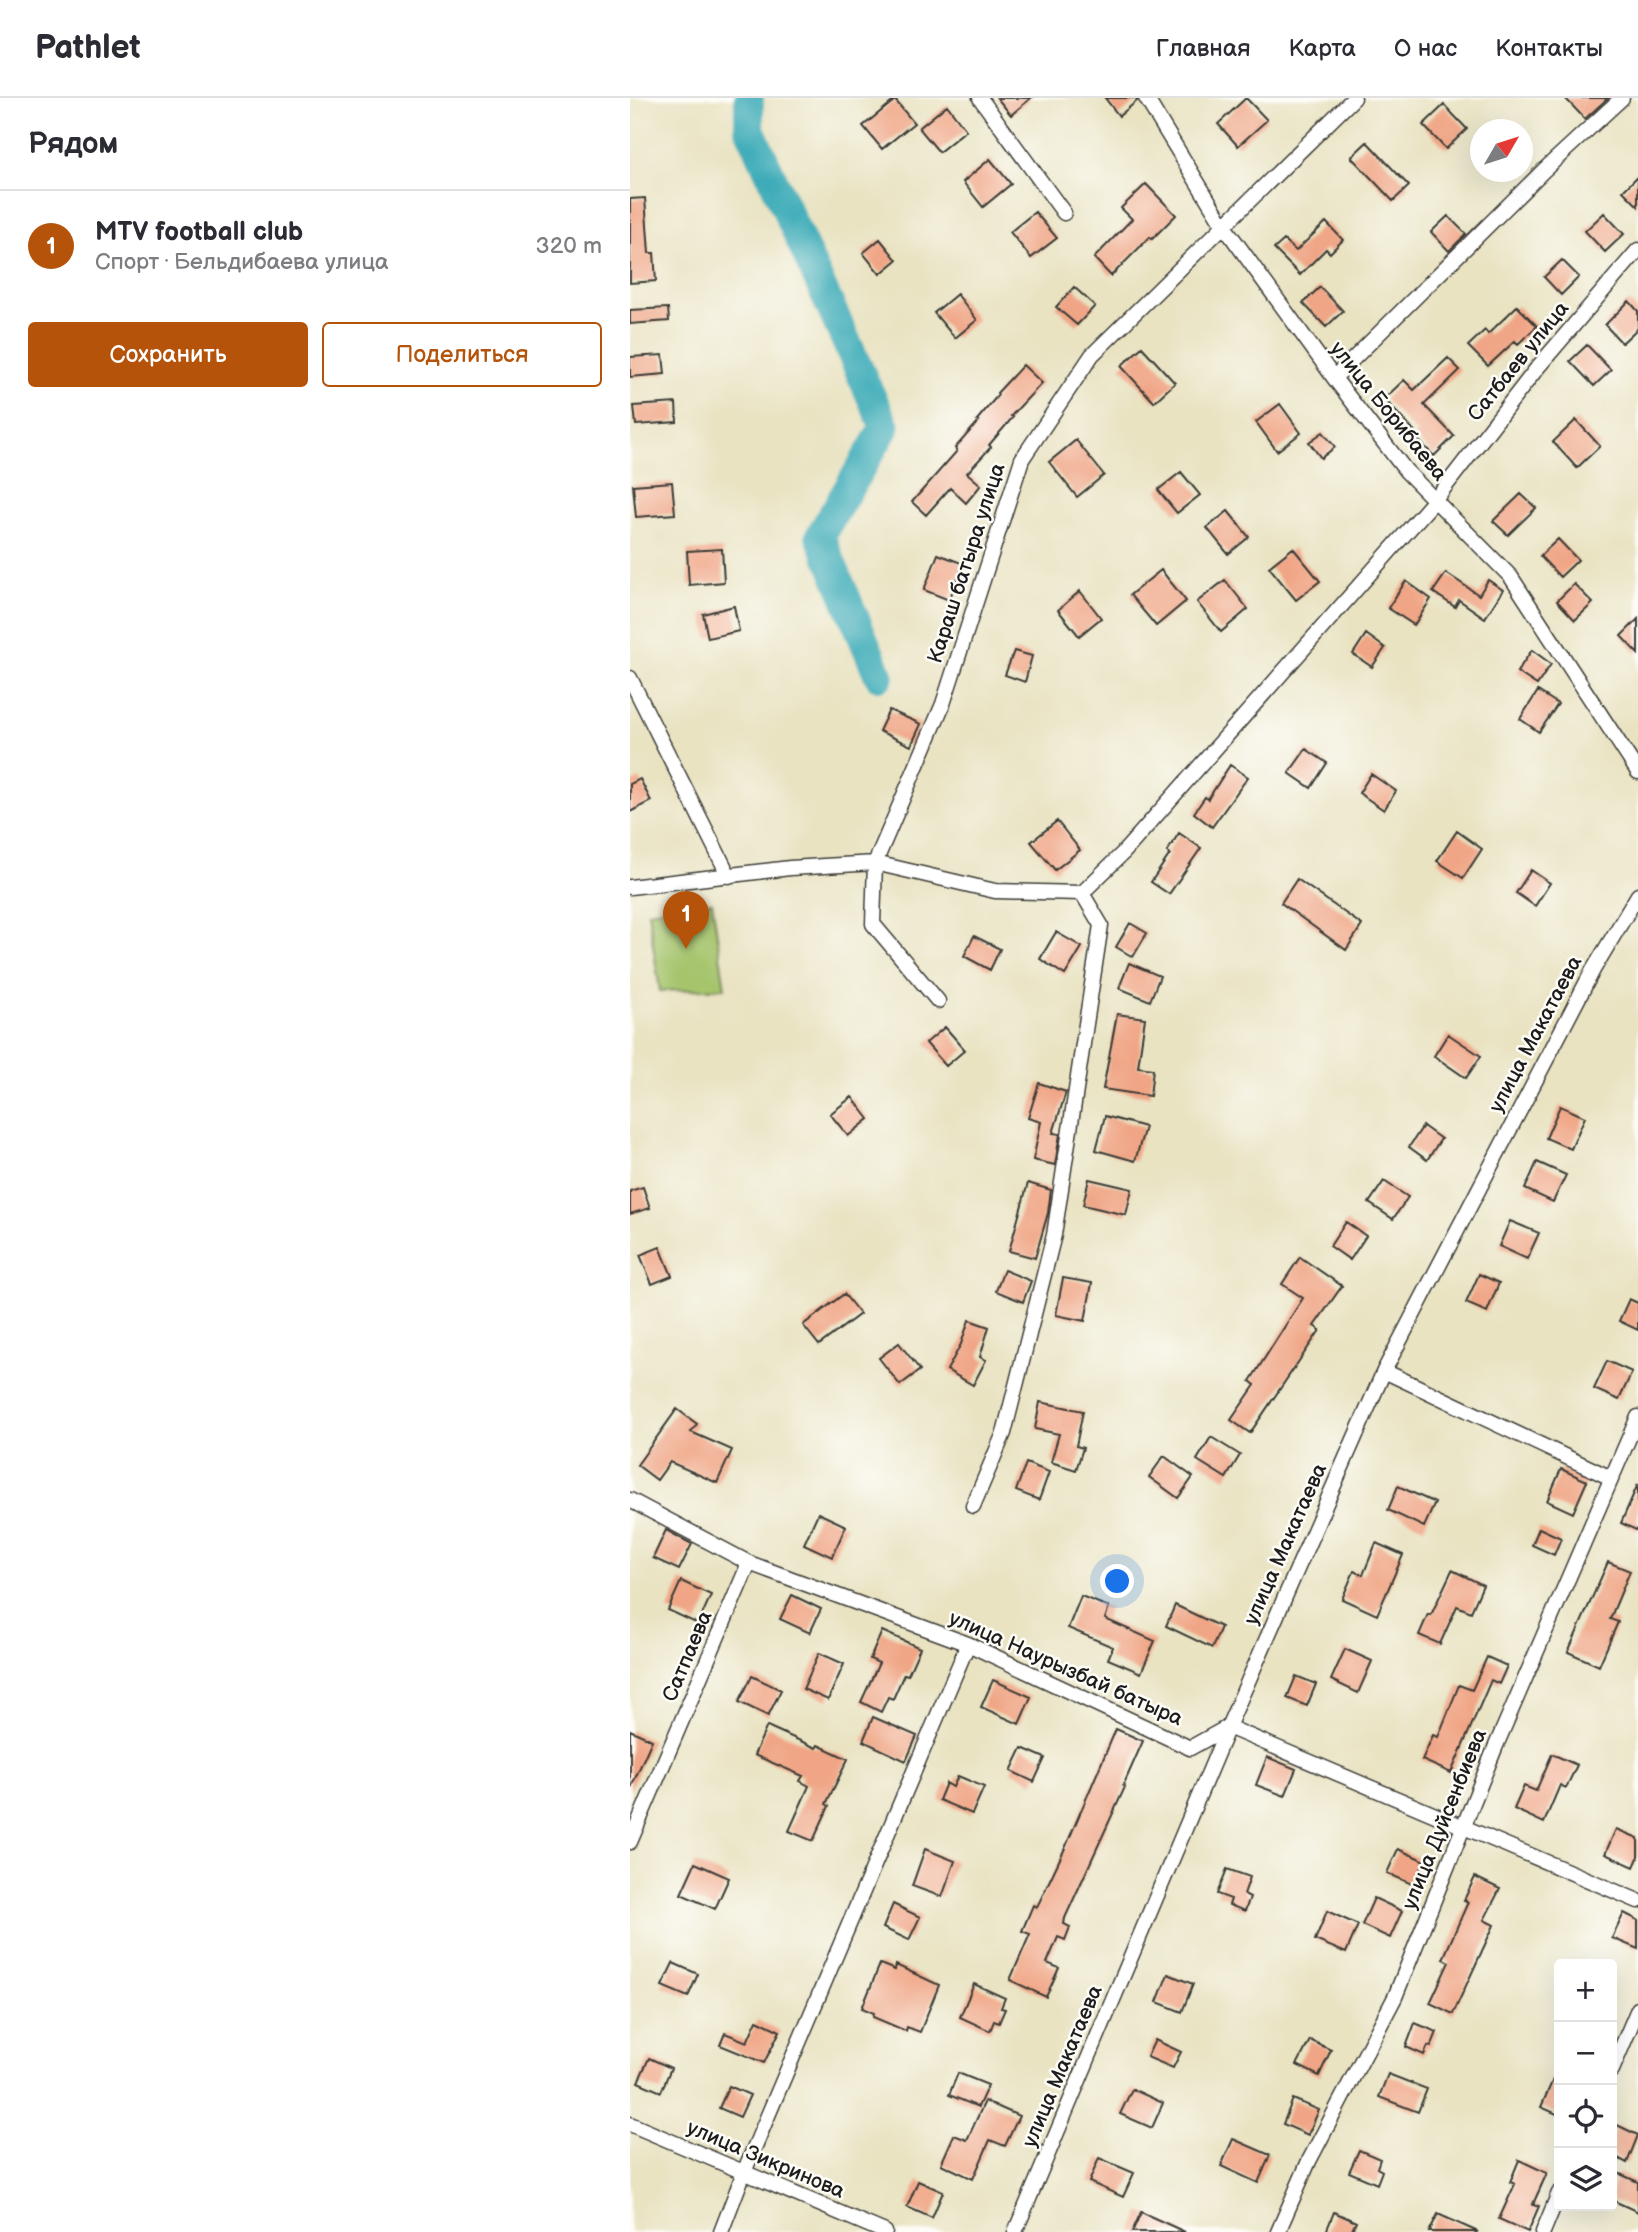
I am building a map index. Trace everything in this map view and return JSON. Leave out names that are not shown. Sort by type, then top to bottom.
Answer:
[{"type":"street","points":[[980,98],[1064,213]]},
{"type":"street","name":"улица Борибаева","points":[[1146,98],[1224,226],[1334,378],[1406,471],[1511,578],[1638,772]]},
{"type":"street","name":"Караш батыра улица","points":[[875,863],[943,704],[1022,459],[1092,355],[1354,98]]},
{"type":"street","points":[[1334,378],[1544,170],[1622,98]]},
{"type":"street","name":"Сатбаев улица","points":[[1082,893],[1122,853],[1434,500],[1538,367],[1638,250]]},
{"type":"street","points":[[630,678],[729,876]]},
{"type":"street","points":[[875,863],[873,924],[938,1001]]},
{"type":"street","points":[[630,887],[790,868],[875,863],[995,891],[1082,893],[1101,925],[1054,1236],[1004,1433],[973,1506]]},
{"type":"street","name":"улица Макатаева","points":[[1015,2232],[1228,1727],[1384,1371],[1587,981],[1638,895]]},
{"type":"street","points":[[1384,1371],[1611,1478]]},
{"type":"street","name":"улица Дуйсенбиева","points":[[1278,2232],[1308,2161],[1395,1997],[1464,1826],[1638,1417]]},
{"type":"street","name":"улица Наурызбай батыра","points":[[630,1500],[749,1563],[968,1644],[1190,1748],[1228,1727]]},
{"type":"street","name":"Сатпаева","points":[[630,1842],[749,1563]]},
{"type":"street","points":[[721,2232],[968,1644]]},
{"type":"street","points":[[1228,1727],[1638,1901]]},
{"type":"street","points":[[1617,2058],[1638,2009]]},
{"type":"street","name":"улица Зикринова","points":[[630,2124],[885,2232]]},
{"type":"street","points":[[1542,2232],[1554,2204]]},
{"type":"green space","points":[[712,902],[725,988],[660,991],[648,911]]},
{"type":"building","points":[[997,98],[1031,98],[1011,115]]},
{"type":"building","points":[[1105,98],[1136,98],[1137,101],[1119,116]]},
{"type":"building","points":[[1246,98],[1267,120],[1238,146],[1218,124]]},
{"type":"building","points":[[1565,98],[1608,98],[1585,119]]},
{"type":"building","points":[[895,100],[914,123],[882,149],[863,126]]},
{"type":"building","points":[[947,105],[966,130],[939,152],[919,128]]},
{"type":"building","points":[[1444,105],[1467,129],[1446,149],[1423,125]]},
{"type":"building","points":[[1367,142],[1409,186],[1393,201],[1351,157]]},
{"type":"building","points":[[990,159],[1011,184],[983,207],[963,182]]},
{"type":"building","points":[[1638,176],[1638,206],[1623,191]]},
{"type":"building","points":[[1146,184],[1176,215],[1111,276],[1094,258],[1132,219],[1121,208]]},
{"type":"building","points":[[645,198],[649,253],[654,253],[656,281],[630,283],[630,199]]},
{"type":"building","points":[[1035,212],[1057,238],[1031,258],[1010,232]]},
{"type":"building","points":[[1604,213],[1624,234],[1605,252],[1585,231]]},
{"type":"building","points":[[1448,216],[1466,234],[1449,251],[1431,232]]},
{"type":"building","points":[[1326,222],[1343,240],[1330,253],[1326,249],[1300,275],[1274,249],[1284,240],[1296,251]]},
{"type":"building","points":[[880,239],[897,260],[880,274],[863,253]]},
{"type":"building","points":[[1562,260],[1579,277],[1561,295],[1544,277]]},
{"type":"building","points":[[1074,287],[1095,306],[1077,325],[1056,307]]},
{"type":"building","points":[[1320,287],[1343,311],[1326,327],[1303,303]]},
{"type":"building","points":[[957,294],[977,320],[955,338],[934,313]]},
{"type":"building","points":[[1629,301],[1638,311],[1638,328],[1622,343],[1605,325]]},
{"type":"building","points":[[1517,306],[1537,326],[1518,344],[1515,341],[1488,366],[1468,346],[1485,330],[1488,334]]},
{"type":"building","points":[[668,308],[669,321],[630,324],[630,310]]},
{"type":"building","points":[[1587,345],[1611,370],[1594,386],[1570,361]]},
{"type":"building","points":[[1142,347],[1175,383],[1154,402],[1121,366]]},
{"type":"building","points":[[663,355],[665,374],[630,377],[630,357]]},
{"type":"building","points":[[1448,358],[1460,370],[1424,405],[1454,436],[1434,456],[1384,399],[1404,380],[1414,390]]},
{"type":"building","points":[[1023,365],[1042,383],[1011,416],[1013,417],[989,445],[991,447],[967,473],[981,485],[966,503],[950,488],[926,515],[912,502],[957,451],[955,448],[979,421],[977,420],[997,393]]},
{"type":"building","points":[[676,403],[677,422],[636,425],[634,406]]},
{"type":"building","points":[[1280,404],[1301,433],[1277,451],[1256,422]]},
{"type":"building","points":[[1576,420],[1600,446],[1577,468],[1553,442]]},
{"type":"building","points":[[1323,432],[1335,447],[1321,458],[1309,442]]},
{"type":"building","points":[[1076,440],[1104,475],[1077,497],[1049,462]]},
{"type":"building","points":[[1181,472],[1200,495],[1177,513],[1158,490]]},
{"type":"building","points":[[672,482],[675,514],[636,517],[633,485]]},
{"type":"building","points":[[1521,494],[1536,508],[1508,535],[1493,521]]},
{"type":"building","points":[[1228,511],[1249,537],[1228,554],[1207,528]]},
{"type":"building","points":[[1558,539],[1578,560],[1560,577],[1540,556]]},
{"type":"building","points":[[1293,548],[1320,581],[1296,600],[1269,567]]},
{"type":"building","points":[[722,549],[724,582],[689,585],[687,551]]},
{"type":"building","points":[[938,554],[964,564],[949,600],[924,590]]},
{"type":"building","points":[[1161,570],[1186,601],[1156,626],[1130,595]]},
{"type":"building","points":[[1446,573],[1479,595],[1488,580],[1503,590],[1485,618],[1459,600],[1455,607],[1433,592]]},
{"type":"building","points":[[1225,580],[1248,609],[1221,632],[1197,602]]},
{"type":"building","points":[[1406,581],[1431,599],[1414,625],[1388,608]]},
{"type":"building","points":[[1574,584],[1593,603],[1575,620],[1557,601]]},
{"type":"building","points":[[1080,591],[1101,618],[1079,636],[1058,610]]},
{"type":"building","points":[[734,606],[739,631],[708,638],[703,614]]},
{"type":"building","points":[[1638,619],[1638,654],[1621,636]]},
{"type":"building","points":[[1366,634],[1385,648],[1372,667],[1353,654]]},
{"type":"building","points":[[1532,650],[1551,664],[1537,685],[1517,672]]},
{"type":"building","points":[[1014,651],[1032,656],[1025,682],[1005,675]]},
{"type":"building","points":[[1538,691],[1558,704],[1539,732],[1520,719]]},
{"type":"building","points":[[889,710],[921,724],[911,746],[879,731]]},
{"type":"building","points":[[1306,749],[1327,763],[1311,788],[1289,773]]},
{"type":"building","points":[[1230,765],[1248,777],[1212,827],[1194,813],[1205,797],[1208,799]]},
{"type":"building","points":[[1371,774],[1396,791],[1384,810],[1359,793]]},
{"type":"building","points":[[640,779],[651,801],[630,812],[630,784]]},
{"type":"building","points":[[1057,821],[1080,850],[1055,870],[1031,842]]},
{"type":"building","points":[[1457,831],[1482,849],[1463,878],[1437,861]]},
{"type":"building","points":[[1179,833],[1201,848],[1169,894],[1151,882],[1170,854],[1167,852]]},
{"type":"building","points":[[1531,870],[1550,883],[1535,906],[1516,893]]},
{"type":"building","points":[[1297,879],[1362,925],[1346,950],[1281,903]]},
{"type":"building","points":[[1130,923],[1147,933],[1133,957],[1116,947]]},
{"type":"building","points":[[1056,932],[1082,947],[1065,975],[1040,959]]},
{"type":"building","points":[[974,936],[1000,949],[990,970],[964,956]]},
{"type":"building","points":[[1129,963],[1160,976],[1150,1001],[1119,988]]},
{"type":"building","points":[[1117,1014],[1145,1018],[1138,1067],[1153,1069],[1150,1096],[1103,1089]]},
{"type":"building","points":[[945,1027],[965,1050],[946,1066],[926,1043]]},
{"type":"building","points":[[1448,1034],[1481,1056],[1466,1078],[1434,1056]]},
{"type":"building","points":[[1039,1083],[1066,1092],[1053,1133],[1060,1134],[1055,1165],[1033,1160],[1041,1122],[1028,1118]]},
{"type":"building","points":[[852,1097],[869,1119],[848,1136],[830,1114]]},
{"type":"building","points":[[1560,1106],[1585,1117],[1571,1149],[1546,1138]]},
{"type":"building","points":[[1105,1116],[1145,1127],[1135,1161],[1096,1150]]},
{"type":"building","points":[[1423,1126],[1441,1139],[1427,1160],[1409,1147]]},
{"type":"building","points":[[1537,1162],[1566,1175],[1553,1202],[1525,1189]]},
{"type":"building","points":[[1089,1179],[1132,1189],[1126,1215],[1083,1205]]},
{"type":"building","points":[[1384,1181],[1408,1197],[1393,1219],[1369,1203]]},
{"type":"building","points":[[1028,1183],[1051,1190],[1048,1213],[1035,1258],[1009,1251]]},
{"type":"building","points":[[643,1187],[650,1208],[630,1214],[630,1191]]},
{"type":"building","points":[[1510,1221],[1539,1233],[1527,1259],[1499,1246]]},
{"type":"building","points":[[1346,1222],[1366,1236],[1350,1260],[1330,1246]]},
{"type":"building","points":[[660,1247],[672,1276],[652,1284],[640,1255]]},
{"type":"building","points":[[1300,1257],[1342,1286],[1314,1326],[1320,1330],[1250,1433],[1231,1420],[1255,1385],[1250,1381],[1303,1298],[1282,1284]]},
{"type":"building","points":[[1004,1270],[1031,1281],[1023,1302],[996,1291]]},
{"type":"building","points":[[1479,1274],[1499,1283],[1487,1312],[1466,1303]]},
{"type":"building","points":[[1063,1278],[1092,1283],[1085,1321],[1056,1315]]},
{"type":"building","points":[[844,1294],[860,1314],[819,1345],[803,1325]]},
{"type":"building","points":[[1629,1299],[1638,1303],[1638,1330],[1619,1321]]},
{"type":"building","points":[[969,1320],[989,1327],[980,1357],[986,1360],[973,1385],[947,1370],[961,1344]]},
{"type":"building","points":[[899,1343],[920,1370],[900,1385],[879,1358]]},
{"type":"building","points":[[1607,1361],[1632,1372],[1619,1400],[1594,1389]]},
{"type":"building","points":[[1040,1402],[1083,1411],[1076,1446],[1083,1448],[1076,1470],[1051,1462],[1059,1434],[1035,1429]]},
{"type":"building","points":[[677,1409],[697,1424],[691,1432],[732,1450],[717,1483],[670,1462],[657,1480],[637,1465]]},
{"type":"building","points":[[1211,1437],[1240,1455],[1226,1478],[1197,1460]]},
{"type":"building","points":[[1164,1456],[1193,1477],[1178,1498],[1149,1477]]},
{"type":"building","points":[[1026,1463],[1049,1472],[1039,1500],[1016,1491]]},
{"type":"building","points":[[1561,1469],[1587,1481],[1573,1513],[1547,1501]]},
{"type":"building","points":[[1638,1484],[1638,1531],[1621,1523]]},
{"type":"building","points":[[1398,1486],[1435,1503],[1424,1527],[1388,1510]]},
{"type":"building","points":[[818,1513],[846,1526],[832,1557],[804,1544]]},
{"type":"building","points":[[1539,1528],[1561,1538],[1554,1555],[1532,1545]]},
{"type":"building","points":[[666,1530],[692,1544],[679,1570],[653,1558]]},
{"type":"building","points":[[1376,1543],[1403,1555],[1377,1615],[1342,1599],[1354,1571],[1363,1575]]},
{"type":"building","points":[[1608,1562],[1630,1571],[1610,1619],[1618,1622],[1599,1666],[1568,1652]]},
{"type":"building","points":[[1452,1570],[1483,1585],[1471,1612],[1457,1606],[1440,1644],[1419,1635]]},
{"type":"building","points":[[681,1581],[711,1595],[698,1624],[668,1610]]},
{"type":"building","points":[[792,1595],[821,1609],[810,1633],[780,1619]]},
{"type":"building","points":[[1081,1596],[1109,1607],[1105,1619],[1155,1641],[1141,1673],[1108,1659],[1113,1647],[1068,1628]]},
{"type":"building","points":[[1175,1605],[1221,1627],[1212,1648],[1166,1626]]},
{"type":"building","points":[[882,1631],[920,1648],[908,1675],[904,1674],[893,1699],[888,1697],[881,1712],[861,1702],[879,1663],[870,1659]]},
{"type":"building","points":[[1345,1649],[1372,1661],[1358,1693],[1331,1680]]},
{"type":"building","points":[[819,1653],[844,1664],[828,1700],[803,1689]]},
{"type":"building","points":[[1487,1657],[1507,1666],[1499,1684],[1491,1680],[1451,1773],[1422,1760],[1433,1735],[1438,1737],[1459,1685],[1472,1690]]},
{"type":"building","points":[[752,1676],[781,1690],[768,1716],[739,1702]]},
{"type":"building","points":[[1296,1676],[1316,1684],[1307,1706],[1287,1698]]},
{"type":"building","points":[[993,1680],[1031,1697],[1019,1724],[981,1707]]},
{"type":"building","points":[[873,1717],[917,1736],[906,1761],[863,1741]]},
{"type":"building","points":[[767,1726],[848,1759],[826,1804],[829,1806],[813,1841],[789,1831],[809,1786],[800,1781],[803,1776],[754,1755]]},
{"type":"building","points":[[1116,1729],[1143,1741],[1065,1918],[1064,1924],[1070,1927],[1065,1940],[1058,1937],[1047,1963],[1059,1968],[1046,1997],[1010,1980],[1030,1934],[1022,1931],[1033,1905],[1037,1907],[1066,1846]]},
{"type":"building","points":[[630,1730],[652,1740],[630,1790]]},
{"type":"building","points":[[1022,1748],[1045,1758],[1034,1782],[1011,1771]]},
{"type":"building","points":[[1552,1754],[1577,1765],[1566,1788],[1560,1785],[1544,1823],[1514,1809],[1524,1786],[1536,1791]]},
{"type":"building","points":[[1267,1757],[1296,1769],[1285,1796],[1256,1785]]},
{"type":"building","points":[[958,1776],[984,1787],[972,1814],[939,1800],[946,1783],[953,1787]]},
{"type":"building","points":[[1616,1829],[1638,1838],[1638,1858],[1634,1867],[1605,1854]]},
{"type":"building","points":[[925,1849],[955,1861],[942,1897],[912,1886]]},
{"type":"building","points":[[1398,1849],[1425,1861],[1414,1885],[1387,1873]]},
{"type":"building","points":[[695,1863],[729,1878],[715,1909],[681,1894]]},
{"type":"building","points":[[1227,1869],[1250,1877],[1244,1894],[1250,1897],[1245,1911],[1229,1905],[1231,1899],[1217,1894]]},
{"type":"building","points":[[1475,1877],[1500,1889],[1484,1920],[1494,1925],[1453,2014],[1430,2003],[1449,1962],[1443,1959],[1468,1902],[1464,1900]]},
{"type":"building","points":[[1374,1898],[1402,1911],[1390,1938],[1362,1925]]},
{"type":"building","points":[[893,1904],[920,1917],[909,1940],[883,1928]]},
{"type":"building","points":[[1327,1911],[1358,1925],[1346,1953],[1315,1940]]},
{"type":"building","points":[[1624,1913],[1638,1920],[1638,1949],[1612,1938]]},
{"type":"building","points":[[673,1963],[698,1974],[688,1997],[662,1986]]},
{"type":"building","points":[[880,1964],[895,1970],[896,1965],[939,1985],[920,2032],[907,2027],[906,2031],[873,2017],[874,2013],[862,2008]]},
{"type":"building","points":[[1168,1974],[1193,1984],[1182,2012],[1157,2002]]},
{"type":"building","points":[[974,1984],[1005,1998],[1001,2008],[1005,2009],[999,2023],[994,2021],[990,2031],[960,2017]]},
{"type":"building","points":[[757,2020],[780,2031],[764,2063],[720,2045],[725,2033],[747,2042]]},
{"type":"building","points":[[1415,2023],[1437,2032],[1431,2047],[1428,2046],[1424,2055],[1406,2047]]},
{"type":"building","points":[[1155,2040],[1181,2052],[1173,2068],[1147,2057]]},
{"type":"building","points":[[1310,2040],[1331,2050],[1319,2076],[1297,2065]]},
{"type":"building","points":[[649,2058],[671,2068],[661,2092],[638,2082]]},
{"type":"building","points":[[958,2073],[988,2085],[978,2107],[949,2095]]},
{"type":"building","points":[[1388,2074],[1427,2089],[1418,2112],[1379,2097]]},
{"type":"building","points":[[1554,2077],[1554,2113],[1541,2107]]},
{"type":"building","points":[[729,2086],[750,2095],[740,2117],[719,2108]]},
{"type":"building","points":[[1132,2089],[1163,2103],[1152,2128],[1120,2114]]},
{"type":"building","points":[[1293,2099],[1319,2110],[1308,2135],[1283,2124]]},
{"type":"building","points":[[985,2101],[1019,2116],[1005,2146],[990,2140],[973,2179],[941,2164],[954,2135],[967,2140]]},
{"type":"building","points":[[1617,2125],[1638,2135],[1627,2163],[1617,2158]]},
{"type":"building","points":[[1233,2139],[1270,2155],[1258,2183],[1221,2166]]},
{"type":"building","points":[[1359,2150],[1380,2159],[1377,2168],[1382,2171],[1377,2184],[1349,2172]]},
{"type":"building","points":[[1099,2158],[1134,2173],[1123,2197],[1089,2182]]},
{"type":"building","points":[[1519,2160],[1547,2173],[1533,2204],[1539,2206],[1528,2232],[1499,2219],[1515,2184],[1510,2182]]},
{"type":"building","points":[[1618,2173],[1638,2182],[1638,2212],[1617,2202]]},
{"type":"building","points":[[918,2181],[943,2192],[932,2218],[907,2207]]},
{"type":"building","points":[[1141,2212],[1185,2232],[1132,2232]]},
{"type":"building","points":[[1334,2212],[1356,2222],[1351,2232],[1326,2232]]},
{"type":"building","points":[[1438,2214],[1478,2232],[1429,2232]]},
{"type":"waterway","points":[[749,98],[749,127],[885,427],[820,536],[879,676]]},
{"type":"place","name":"MTV football club","points":[[686,949]]}]
